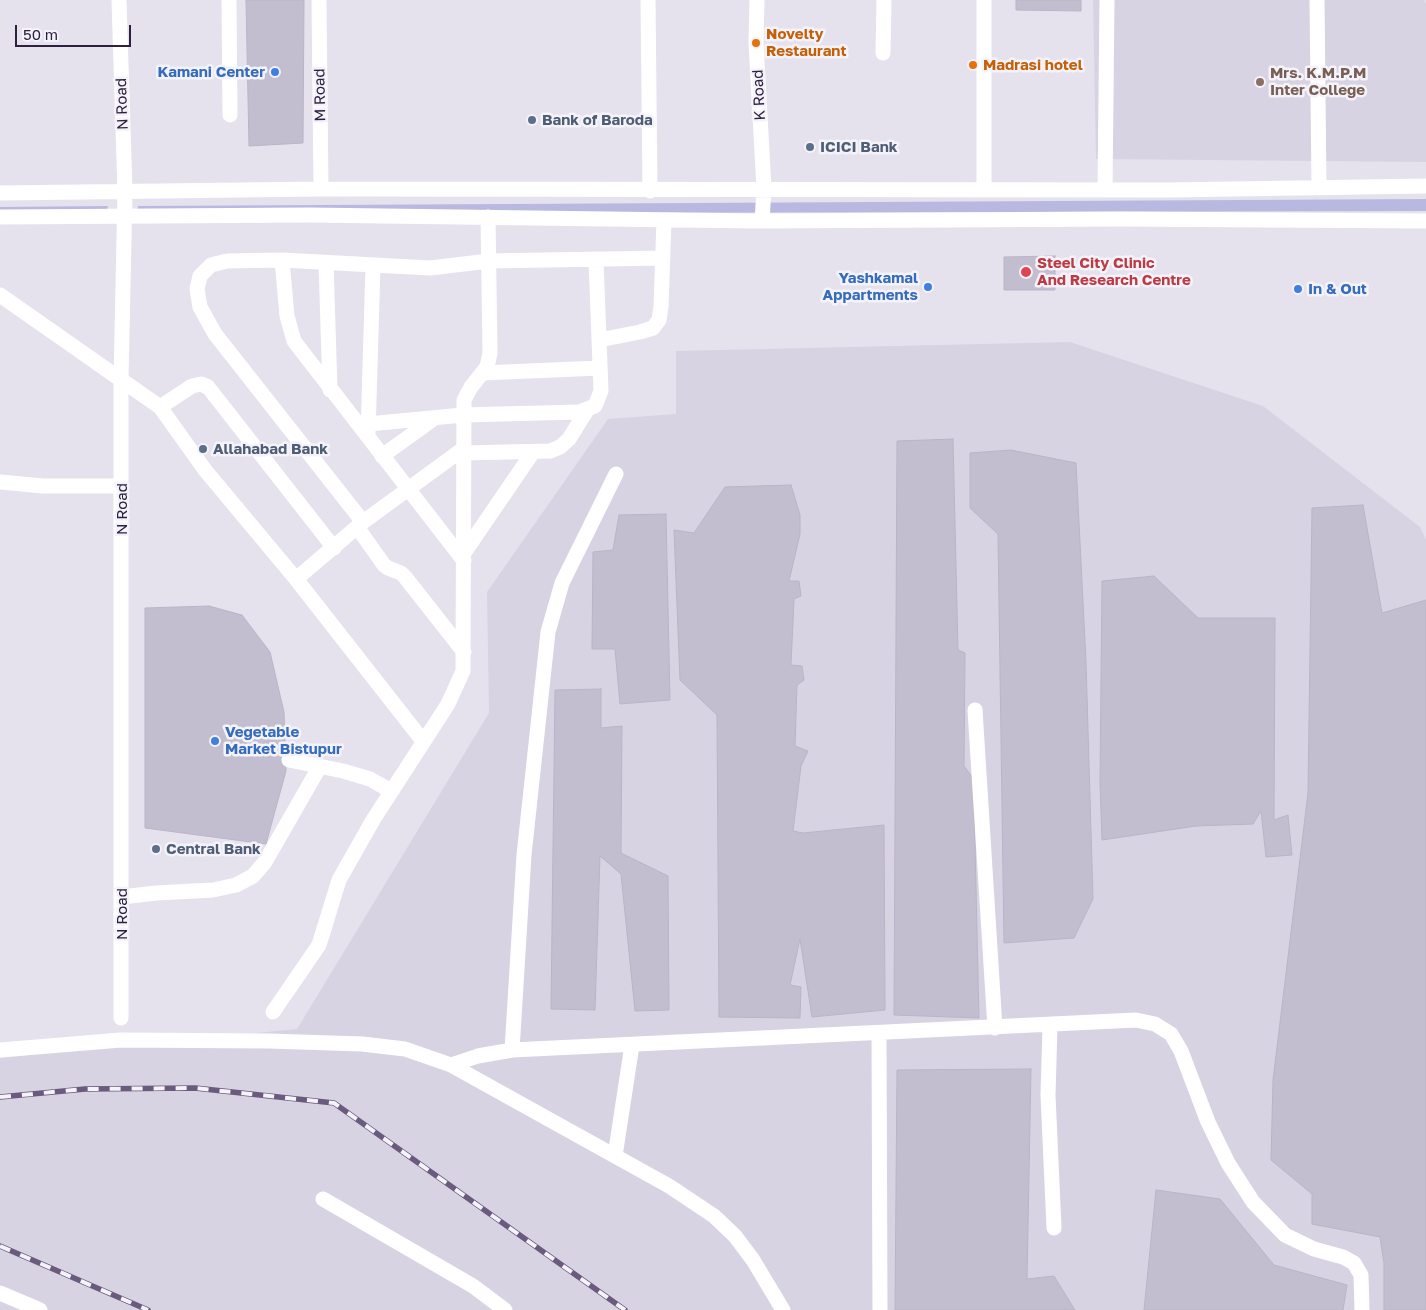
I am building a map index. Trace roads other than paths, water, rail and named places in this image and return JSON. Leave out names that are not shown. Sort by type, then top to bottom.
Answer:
[{"type":"street","name":"N Road","points":[[119,0],[125,192],[121,380],[121,1018]]},
{"type":"street","points":[[229,0],[230,116]]},
{"type":"street","name":"M Road","points":[[319,0],[321,189]]},
{"type":"street","points":[[648,0],[650,191]]},
{"type":"street","name":"K Road","points":[[757,0],[756,43],[764,189],[762,221]]},
{"type":"street","points":[[883,53],[884,0]]},
{"type":"street","points":[[984,0],[984,190]]},
{"type":"street","points":[[1105,190],[1107,0]]},
{"type":"street","points":[[1317,0],[1319,188]]},
{"type":"street","points":[[0,193],[321,189],[650,191],[764,189],[1105,190],[1426,186]]},
{"type":"street","points":[[0,217],[308,215],[762,221],[1121,219],[1426,221]]},
{"type":"street","points":[[273,1012],[319,945],[339,880],[391,791],[457,687],[463,671],[463,415],[464,400],[470,387],[487,367],[490,353],[488,217]]},
{"type":"street","points":[[599,340],[653,328],[659,320],[662,307],[664,220]]},
{"type":"street","points":[[464,652],[401,572],[384,565],[360,525],[216,334],[200,306],[197,289],[200,276],[211,265],[227,261],[282,260],[430,268],[489,261],[662,258]]},
{"type":"street","points":[[282,260],[287,316],[294,341],[330,390],[368,431],[382,456],[464,557]]},
{"type":"street","points":[[296,579],[360,525],[408,488],[463,451],[550,451],[560,447],[569,439],[587,410],[599,400],[600,368],[596,260]]},
{"type":"street","points":[[326,263],[330,390]]},
{"type":"street","points":[[368,431],[373,266]]},
{"type":"street","points":[[0,295],[160,407],[205,470],[296,579],[423,742]]},
{"type":"street","points":[[482,373],[600,368]]},
{"type":"street","points":[[160,407],[192,386],[201,384],[208,387],[334,548]]},
{"type":"street","points":[[368,431],[463,415],[587,410]]},
{"type":"street","points":[[382,456],[433,419]]},
{"type":"street","points":[[464,557],[533,452]]},
{"type":"street","points":[[512,1050],[524,855],[548,632],[562,583],[616,474]]},
{"type":"street","points":[[0,482],[43,486],[122,486]]},
{"type":"street","points":[[975,710],[995,1028]]},
{"type":"street","points":[[288,760],[370,779],[391,791]]},
{"type":"street","points":[[122,897],[213,890],[236,885],[253,876],[265,862],[320,766]]},
{"type":"street","points":[[451,1065],[478,1056],[512,1050],[1136,1020],[1155,1024],[1171,1034],[1181,1051],[1212,1130],[1228,1163],[1253,1202],[1285,1235],[1314,1249],[1343,1257],[1354,1263],[1361,1275],[1362,1310]]},
{"type":"street","points":[[1050,1025],[1048,1095],[1054,1228]]},
{"type":"street","points":[[879,1033],[880,1310]]},
{"type":"street","points":[[0,1050],[121,1040],[362,1044],[405,1049],[451,1065],[669,1186],[714,1216],[735,1236],[753,1260],[783,1310]]},
{"type":"street","points":[[615,1156],[632,1045]]},
{"type":"street","points":[[323,1198],[472,1286],[505,1310]]},
{"type":"street","points":[[0,1293],[40,1310]]},
{"type":"railway","points":[[0,1097],[85,1089],[195,1088],[334,1103],[625,1310]]},
{"type":"railway","points":[[0,1246],[148,1310]]},
{"type":"place","name":"Novelty Restaurant","points":[[756,43]]},
{"type":"place","name":"Madrasi hotel","points":[[973,65]]},
{"type":"place","name":"Kamani Center","points":[[275,72]]},
{"type":"place","name":"Mrs. K.M.P.M Inter College","points":[[1260,82]]},
{"type":"place","name":"Bank of Baroda","points":[[532,120]]},
{"type":"place","name":"ICICI Bank","points":[[810,147]]},
{"type":"place","name":"Steel City Clinic And Research Centre","points":[[1026,272]]},
{"type":"place","name":"Yashkamal Appartments","points":[[928,287]]},
{"type":"place","name":"In & Out","points":[[1298,289]]},
{"type":"place","name":"Allahabad Bank","points":[[203,449]]},
{"type":"place","name":"Vegetable Market Bistupur","points":[[215,741]]},
{"type":"place","name":"Central Bank","points":[[156,849]]}]
